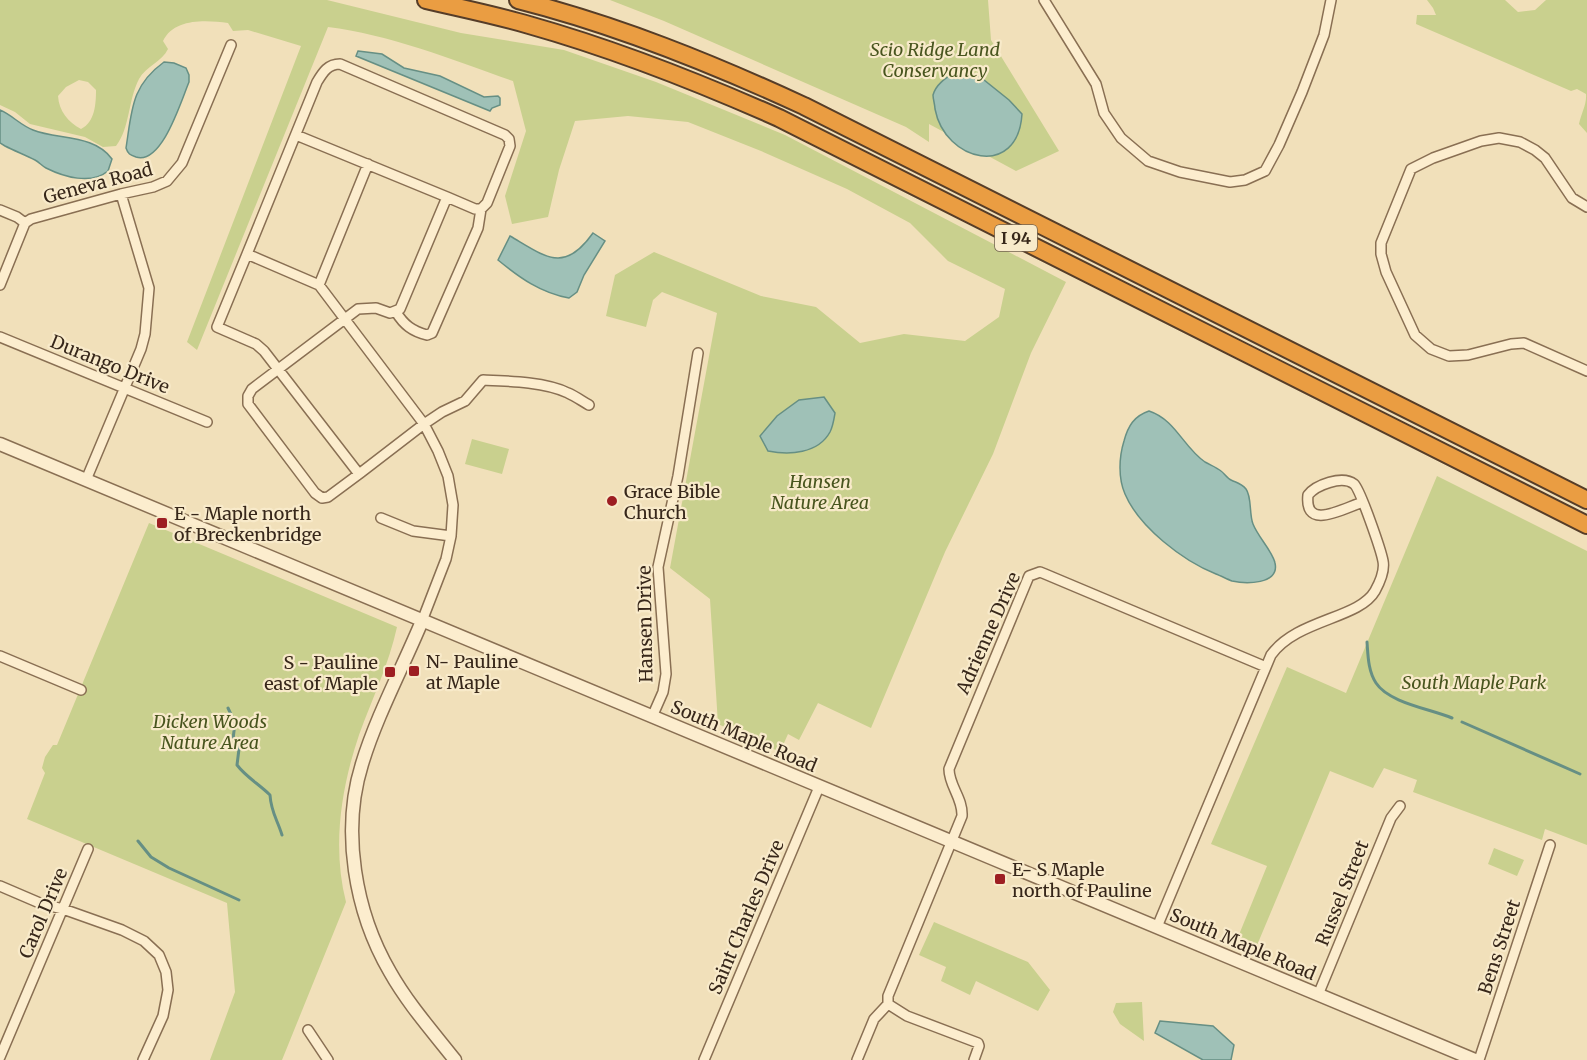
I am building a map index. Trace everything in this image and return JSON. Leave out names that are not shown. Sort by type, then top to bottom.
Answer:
[{"type":"highway","name":"I 94","points":[[426,0],[528,24],[715,89],[779,118],[1587,525]]},
{"type":"highway","name":"I 94","points":[[518,0],[624,31],[736,75],[804,106],[1587,500]]},
{"type":"street","points":[[1044,0],[1095,84],[1104,113],[1121,138],[1148,161],[1180,172],[1230,182],[1245,180],[1264,171],[1279,145],[1324,34],[1331,0]]},
{"type":"street","name":"Geneva Road","points":[[0,210],[25,223],[32,219],[153,187],[167,181],[175,173],[187,152],[231,45]]},
{"type":"street","points":[[359,474],[264,351],[256,344],[217,327],[322,74],[335,64],[340,64],[505,135],[509,139],[510,146],[487,203],[481,209],[478,228],[432,333],[427,335],[404,325],[396,312]]},
{"type":"street","points":[[296,135],[475,209],[481,209]]},
{"type":"street","points":[[1587,207],[1572,198],[1545,158],[1535,150],[1520,142],[1499,138],[1481,141],[1433,158],[1411,169],[1381,243],[1381,254],[1386,272],[1415,335],[1431,348],[1449,356],[1468,355],[1524,343],[1587,371]]},
{"type":"street","points":[[319,285],[368,164]]},
{"type":"street","points":[[86,480],[146,334],[148,288],[121,194]]},
{"type":"street","points":[[447,197],[403,305],[396,312],[390,313],[376,308],[358,309],[252,389],[248,396],[248,404],[315,493],[322,498],[328,497],[424,424],[465,401],[483,380],[549,387],[567,392],[589,405]]},
{"type":"street","points":[[0,285],[25,223]]},
{"type":"street","points":[[247,254],[319,285],[424,424],[448,476],[453,505],[451,536],[446,559],[422,621],[373,730],[361,767],[353,822],[353,854],[362,907],[375,944],[406,997],[455,1060]]},
{"type":"street","name":"Durango Drive","points":[[0,337],[207,422]]},
{"type":"street","name":"Hansen Drive","points":[[652,717],[663,693],[666,674],[658,567],[678,476],[698,353]]},
{"type":"street","name":"South Maple Road","points":[[0,444],[1477,1060]]},
{"type":"street","points":[[1157,927],[1275,650],[1287,638],[1301,630],[1361,605],[1371,598],[1382,576],[1383,562],[1363,502],[1354,484],[1341,480],[1313,489],[1308,495],[1308,508],[1312,514],[1320,516],[1363,502]]},
{"type":"street","points":[[381,518],[412,531],[451,536]]},
{"type":"street","name":"Adrienne Drive","points":[[951,842],[962,816],[962,809],[949,777],[951,760],[1026,581],[1034,573],[1045,574],[1266,667]]},
{"type":"street","points":[[0,656],[81,690]]},
{"type":"street","name":"Saint Charles Drive","points":[[704,1060],[819,787]]},
{"type":"street","name":"Russel Street","points":[[1318,995],[1391,818],[1400,806]]},
{"type":"street","points":[[857,1060],[874,1018],[888,1004],[888,996],[951,842]]},
{"type":"street","name":"Bens Street","points":[[1477,1060],[1550,845]]},
{"type":"street","name":"Carol Drive","points":[[0,1057],[88,849]]},
{"type":"street","points":[[0,886],[42,904],[122,930],[144,941],[159,955],[166,972],[168,990],[163,1016],[143,1060]]},
{"type":"street","points":[[888,1004],[907,1016],[978,1043],[974,1060]]},
{"type":"street","points":[[308,1030],[328,1060]]},
{"type":"green space","name":"Hansen Nature Area","points":[[0,0],[327,0],[461,33],[564,50],[656,82],[785,135],[1066,282],[1031,353],[993,454],[945,552],[871,728],[818,703],[799,740],[788,734],[780,752],[718,724],[710,599],[670,568],[717,313],[662,292],[653,300],[646,327],[606,316],[615,275],[654,252],[761,296],[816,307],[860,343],[904,334],[965,341],[999,317],[1005,289],[948,261],[910,223],[847,189],[688,122],[628,116],[575,121],[559,170],[548,217],[512,224],[505,196],[526,131],[513,81],[398,42],[328,27],[197,350],[187,342],[301,46],[248,30],[233,31],[228,23],[201,21],[175,28],[163,41],[168,49],[139,79],[135,87],[124,131],[116,146],[103,147],[85,137],[30,124],[15,112],[0,105]],"holes":[[[79,80],[88,82],[96,90],[95,107],[89,122],[81,129],[65,116],[58,96],[66,87]]]},
{"type":"green space","name":"Scio Ridge Land Conservancy","points":[[610,0],[988,0],[991,40],[1059,151],[1016,171],[929,124],[929,142],[906,127],[664,21]]},
{"type":"green space","points":[[1427,0],[1505,0],[1518,12],[1535,10],[1546,0],[1587,0],[1587,133],[1579,124],[1586,94],[1577,89],[1571,91],[1416,24],[1417,15],[1436,15]]},
{"type":"green space","points":[[472,439],[509,449],[502,474],[465,464]]},
{"type":"green space","name":"South Maple Park","points":[[1437,476],[1587,551],[1587,845],[1545,829],[1542,840],[1413,792],[1417,780],[1384,768],[1373,788],[1330,771],[1255,950],[1236,942],[1267,866],[1211,844],[1287,667],[1346,693]]},
{"type":"green space","name":"Dicken Woods Nature Area","points":[[149,523],[397,627],[385,668],[359,735],[343,797],[339,839],[346,902],[282,1060],[210,1060],[235,992],[227,903],[27,819],[45,773],[42,768],[45,757],[53,745],[57,745]]},
{"type":"green space","points":[[1494,848],[1524,860],[1517,876],[1488,864]]},
{"type":"green space","points":[[934,922],[1028,962],[1050,990],[1038,1011],[976,981],[970,995],[941,981],[946,967],[919,955]]},
{"type":"green space","points":[[1142,1002],[1144,1041],[1120,1024],[1113,1012],[1116,1003]]},
{"type":"water","points":[[358,51],[382,54],[404,68],[440,76],[484,97],[498,96],[500,105],[490,111],[356,56]]},
{"type":"water","points":[[164,62],[186,68],[189,82],[176,116],[162,142],[145,157],[136,157],[126,148],[132,110],[145,80]]},
{"type":"water","points":[[955,72],[979,76],[1009,100],[1022,114],[1018,135],[1008,148],[995,155],[981,156],[966,151],[952,141],[941,127],[935,109],[934,91],[939,84]]},
{"type":"water","points":[[0,110],[33,130],[96,145],[112,159],[108,171],[94,178],[69,177],[46,168],[35,160],[5,146],[0,143]]},
{"type":"water","points":[[593,233],[605,241],[584,275],[577,292],[569,298],[531,284],[498,260],[510,236],[544,255],[563,258],[583,246]]},
{"type":"water","points":[[824,397],[835,413],[831,430],[825,439],[811,449],[794,453],[768,451],[760,436],[777,416],[799,400]]},
{"type":"water","points":[[1149,411],[1173,427],[1197,456],[1246,489],[1253,524],[1275,563],[1272,576],[1253,582],[1230,580],[1176,552],[1140,519],[1125,494],[1120,474],[1120,461],[1127,431],[1139,416]]},
{"type":"water","points":[[1160,1021],[1213,1026],[1234,1045],[1231,1060],[1203,1060],[1155,1033]]},
{"type":"waterway","points":[[1367,642],[1371,673],[1382,690],[1411,705],[1452,718]]},
{"type":"waterway","points":[[228,708],[235,723],[233,739],[239,749],[237,765],[270,795],[282,835]]},
{"type":"waterway","points":[[1462,722],[1580,774]]},
{"type":"waterway","points":[[138,841],[151,857],[169,868],[239,900]]},
{"type":"place","name":"Grace Bible Church","points":[[612,501]]},
{"type":"place","name":"E - Maple north of Breckenbridge","points":[[162,523]]},
{"type":"place","name":"N- Pauline at Maple","points":[[414,671]]},
{"type":"place","name":"S - Pauline east of Maple","points":[[390,672]]},
{"type":"place","name":"E- S Maple north of Pauline","points":[[1000,879]]}]
